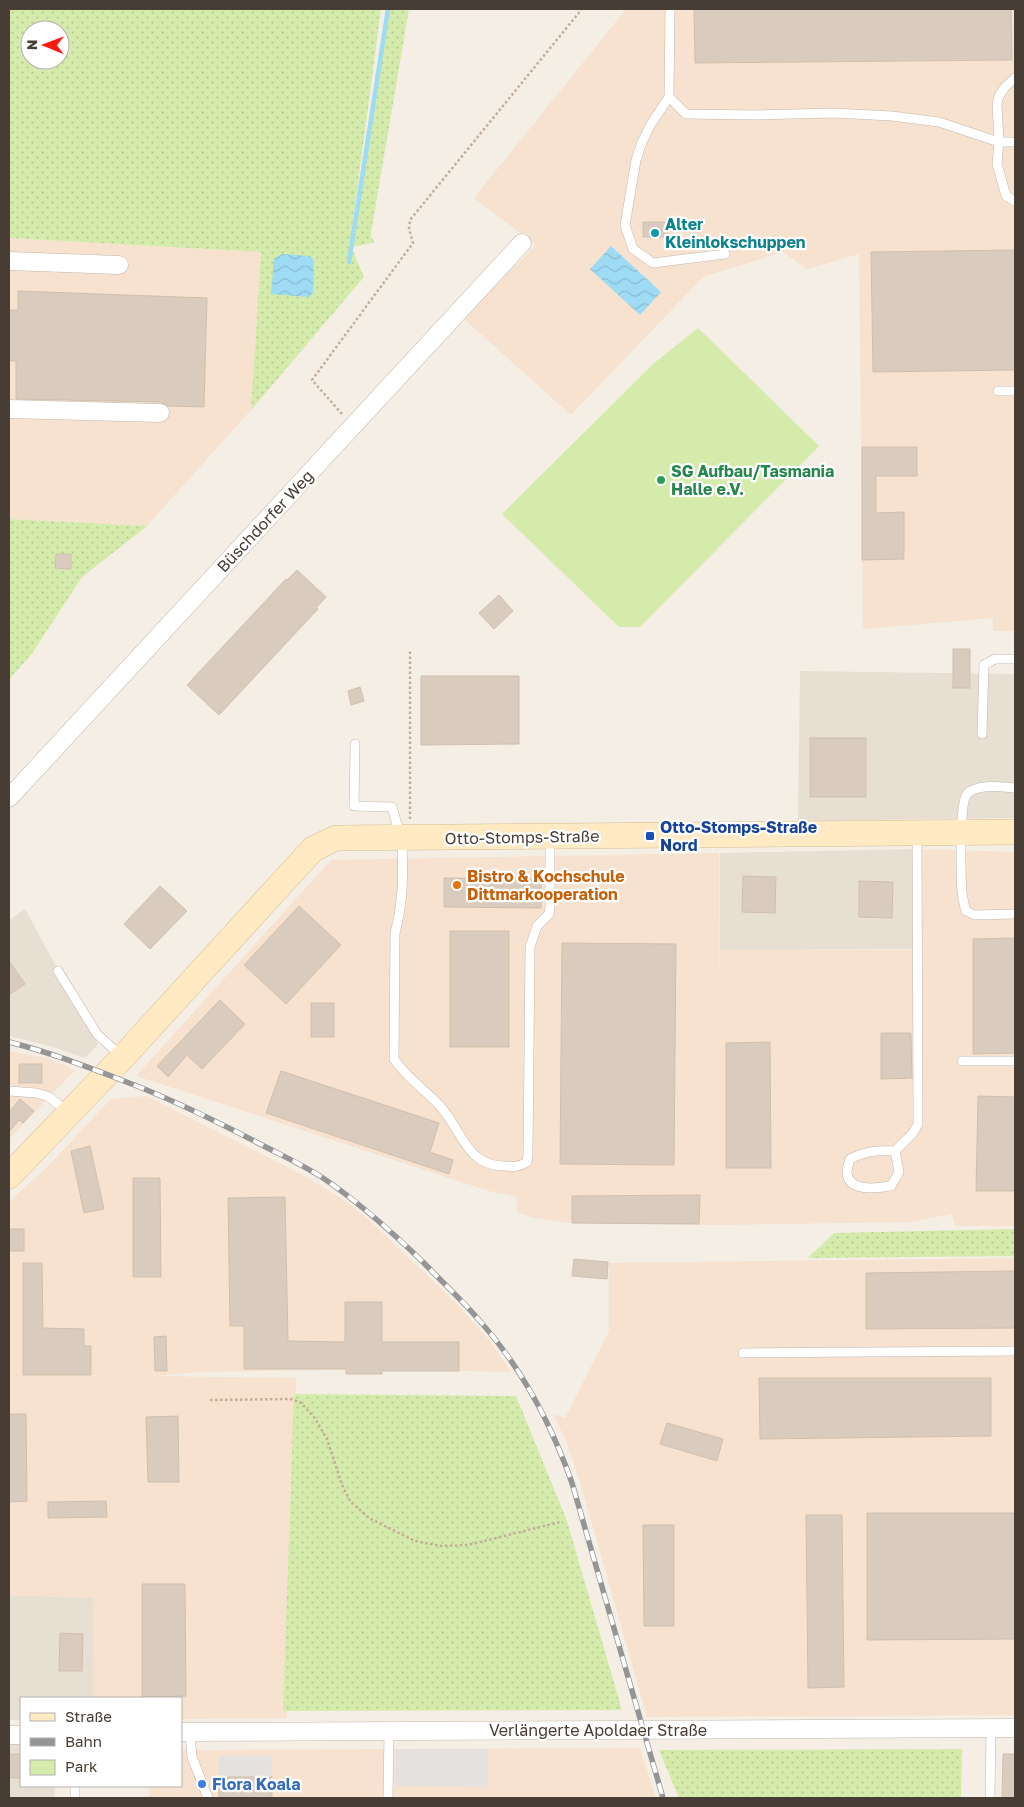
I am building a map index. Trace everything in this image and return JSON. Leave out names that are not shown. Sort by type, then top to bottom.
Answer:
[{"type":"street","name":"Büschdorfer Weg","points":[[9,798],[522,243]]},
{"type":"street","points":[[9,261],[119,265]]},
{"type":"street","points":[[9,408],[160,413]]},
{"type":"street","name":"Otto-Stomps-Straße","points":[[9,1176],[122,1058],[313,849],[336,838],[1015,832]]},
{"type":"street","name":"Verlängerte Apoldaer Straße","points":[[186,1732],[1015,1728]]},
{"type":"lane","points":[[670,9],[669,97],[651,124],[642,142],[636,160],[625,225],[633,249],[653,263],[725,254]]},
{"type":"lane","points":[[1015,78],[1005,87],[997,104],[998,164],[1006,196],[1015,201]]},
{"type":"lane","points":[[669,97],[686,114],[833,113],[892,116],[938,122],[999,142],[1015,142]]},
{"type":"lane","points":[[998,391],[1015,391]]},
{"type":"lane","points":[[982,734],[984,665],[995,659],[1015,659]]},
{"type":"lane","points":[[355,744],[354,806],[392,807],[403,838],[403,887],[395,933],[394,1059],[404,1074],[432,1096],[445,1111],[471,1153],[492,1166],[520,1167],[526,1162],[528,1154],[530,946],[537,926],[549,914],[550,836]]},
{"type":"lane","points":[[1015,788],[980,788],[968,792],[962,806],[962,894],[966,911],[974,915],[1015,914]]},
{"type":"lane","points":[[895,1151],[899,1172],[892,1186],[861,1188],[850,1182],[847,1172],[850,1159],[863,1152],[878,1150],[895,1151],[913,1133],[918,1124],[917,833]]},
{"type":"lane","points":[[58,970],[97,1034],[122,1058]]},
{"type":"lane","points":[[962,1062],[1015,1061]]},
{"type":"lane","points":[[9,1091],[36,1093],[47,1096],[70,1113]]},
{"type":"lane","points":[[743,1353],[1015,1351]]},
{"type":"lane","points":[[990,1798],[991,1728]]},
{"type":"lane","points":[[388,1798],[389,1731]]},
{"type":"lane","points":[[186,1732],[192,1757],[208,1798]]},
{"type":"path","points":[[353,426],[312,380],[413,243],[409,229],[410,220],[582,9]]},
{"type":"path","points":[[403,838],[410,651]]},
{"type":"path","points":[[210,1400],[291,1399],[301,1403],[314,1417],[327,1439],[342,1485],[350,1501],[369,1518],[415,1541],[441,1546],[468,1545],[560,1522]]},
{"type":"shaded area","points":[[626,9],[1015,9],[1015,631],[993,631],[993,618],[863,629],[859,254],[807,269],[783,252],[703,277],[571,415],[463,318],[536,245],[474,198]]},
{"type":"shaded area","points":[[9,238],[261,252],[251,410],[147,526],[9,519]]},
{"type":"shaded area","points":[[800,671],[1015,674],[1015,818],[798,821]]},
{"type":"shaded area","points":[[913,849],[913,949],[720,950],[720,853]]},
{"type":"shaded area","points":[[913,849],[1015,852],[1015,1226],[955,1226],[952,1214],[910,1222],[720,1225],[573,1223],[533,1218],[517,1212],[517,1197],[489,1191],[136,1076],[331,860],[719,853],[720,1025],[720,950],[913,950]]},
{"type":"shaded area","points":[[25,909],[98,1044],[85,1058],[50,1046],[9,1036],[9,920]]},
{"type":"shaded area","points":[[9,1051],[46,1058],[75,1070],[9,1139]]},
{"type":"shaded area","points":[[146,1096],[303,1175],[348,1203],[372,1223],[454,1301],[489,1340],[511,1372],[383,1369],[200,1372],[154,1376],[296,1378],[287,1718],[182,1719],[182,1697],[94,1697],[93,1598],[9,1595],[9,1202],[48,1166],[111,1099]]},
{"type":"shaded area","points":[[1015,1258],[1015,1715],[647,1717],[581,1485],[566,1441],[553,1414],[565,1418],[609,1331],[609,1263]]},
{"type":"shaded area","points":[[9,1595],[93,1598],[94,1697],[20,1697],[20,1720],[9,1720]]},
{"type":"shaded area","points":[[20,1738],[20,1787],[55,1787],[54,1798],[9,1798],[9,1739]]},
{"type":"shaded area","points":[[640,1748],[656,1798],[149,1798],[149,1787],[182,1787],[182,1750]]},
{"type":"shaded area","points":[[396,1749],[488,1749],[488,1787],[396,1786]]},
{"type":"shaded area","points":[[219,1756],[272,1756],[272,1777],[219,1777]]},
{"type":"green space","points":[[9,9],[381,9],[350,244],[364,277],[251,410],[261,252],[9,238]]},
{"type":"green space","points":[[386,9],[409,9],[371,233],[371,237],[375,242],[353,247]]},
{"type":"green space","name":"SG Aufbau/Tasmania Halle e.V.","points":[[698,328],[819,446],[640,627],[619,627],[502,514],[653,364]]},
{"type":"green space","points":[[9,519],[147,526],[82,577],[33,652],[9,680]]},
{"type":"green space","points":[[1015,1229],[1015,1256],[808,1258],[834,1233]]},
{"type":"green space","points":[[294,1394],[516,1396],[567,1521],[622,1710],[283,1711]]},
{"type":"green space","points":[[962,1749],[961,1798],[679,1798],[659,1750]]},
{"type":"water","points":[[611,246],[661,292],[640,315],[590,269]]},
{"type":"water","points":[[282,254],[310,256],[314,261],[313,293],[309,297],[271,294],[274,259]]},
{"type":"building","points":[[694,9],[1011,9],[1012,60],[695,63]]},
{"type":"building","name":"Alter Kleinlokschuppen","points":[[643,222],[668,222],[668,237],[643,237]]},
{"type":"building","points":[[1015,250],[1015,370],[873,372],[871,252]]},
{"type":"building","points":[[18,291],[207,298],[204,407],[168,406],[160,402],[16,399],[16,361],[9,361],[9,310],[18,310]]},
{"type":"building","points":[[862,447],[917,447],[917,476],[876,476],[876,513],[904,512],[904,559],[862,560]]},
{"type":"building","points":[[56,554],[71,554],[71,569],[55,568]]},
{"type":"building","points":[[297,570],[326,597],[316,608],[318,609],[219,715],[187,685],[286,579]]},
{"type":"building","points":[[499,595],[513,611],[494,629],[479,613]]},
{"type":"building","points":[[953,649],[970,649],[970,688],[953,688]]},
{"type":"building","points":[[421,676],[519,676],[519,744],[421,745]]},
{"type":"building","points":[[360,687],[364,701],[351,705],[348,691]]},
{"type":"building","points":[[810,738],[866,738],[866,797],[810,797]]},
{"type":"building","points":[[743,876],[776,877],[775,913],[742,912]]},
{"type":"building","points":[[444,878],[541,879],[541,908],[444,907]]},
{"type":"building","points":[[859,881],[893,882],[892,918],[859,917]]},
{"type":"building","points":[[160,886],[187,911],[150,949],[124,924]]},
{"type":"building","points":[[299,906],[341,945],[286,1004],[244,965]]},
{"type":"building","points":[[450,931],[509,931],[509,1047],[450,1047]]},
{"type":"building","points":[[1015,938],[1015,1053],[973,1054],[973,939]]},
{"type":"building","points":[[562,943],[676,944],[674,1165],[560,1164]]},
{"type":"building","points":[[9,961],[25,984],[9,995]]},
{"type":"building","points":[[220,1000],[245,1024],[202,1069],[187,1055],[168,1077],[157,1066]]},
{"type":"building","points":[[311,1003],[334,1003],[334,1037],[311,1037]]},
{"type":"building","points":[[881,1033],[911,1033],[912,1078],[881,1079]]},
{"type":"building","points":[[770,1042],[771,1168],[726,1168],[726,1043]]},
{"type":"building","points":[[19,1064],[42,1064],[42,1083],[19,1083]]},
{"type":"building","points":[[281,1071],[439,1123],[430,1152],[453,1160],[449,1174],[266,1113]]},
{"type":"building","points":[[978,1096],[1015,1097],[1015,1191],[976,1191]]},
{"type":"building","points":[[20,1099],[34,1111],[23,1123],[19,1120],[9,1132],[9,1112]]},
{"type":"building","points":[[90,1146],[104,1209],[84,1213],[71,1151]]},
{"type":"building","points":[[133,1178],[160,1178],[161,1277],[133,1277]]},
{"type":"building","points":[[700,1195],[699,1224],[572,1223],[572,1196]]},
{"type":"building","points":[[285,1197],[288,1341],[345,1342],[345,1302],[382,1302],[382,1342],[459,1342],[459,1371],[382,1371],[382,1374],[346,1374],[346,1369],[244,1369],[244,1326],[230,1326],[228,1198]]},
{"type":"building","points":[[9,1229],[24,1229],[24,1251],[9,1251]]},
{"type":"building","points":[[574,1259],[608,1262],[607,1279],[572,1276]]},
{"type":"building","points":[[23,1263],[42,1263],[43,1328],[84,1329],[84,1346],[91,1346],[91,1375],[23,1375]]},
{"type":"building","points":[[1015,1271],[1015,1328],[866,1329],[866,1273]]},
{"type":"building","points":[[166,1336],[167,1371],[155,1371],[154,1337]]},
{"type":"building","points":[[759,1378],[991,1378],[991,1436],[760,1439]]},
{"type":"building","points":[[9,1414],[26,1414],[27,1501],[9,1502]]},
{"type":"building","points":[[178,1416],[179,1482],[148,1482],[146,1417]]},
{"type":"building","points":[[667,1423],[723,1439],[717,1461],[660,1444]]},
{"type":"building","points":[[106,1501],[107,1517],[48,1518],[48,1502]]},
{"type":"building","points":[[867,1513],[1015,1513],[1015,1639],[867,1640]]},
{"type":"building","points":[[806,1515],[842,1515],[844,1687],[808,1688]]},
{"type":"building","points":[[643,1525],[674,1525],[674,1626],[644,1626]]},
{"type":"building","points":[[142,1584],[185,1584],[186,1696],[142,1697]]},
{"type":"building","points":[[60,1633],[83,1634],[82,1671],[59,1671]]},
{"type":"building","points":[[9,1754],[20,1754],[20,1778],[9,1778]]},
{"type":"building","points":[[1003,1754],[1015,1754],[1015,1798],[1002,1798]]},
{"type":"building","points":[[219,1777],[272,1777],[272,1798],[219,1798]]},
{"type":"waterway","points":[[349,262],[388,9]]},
{"type":"railway","points":[[9,1042],[74,1062],[184,1106],[315,1173],[350,1197],[388,1229],[479,1320],[521,1376],[544,1417],[564,1461],[663,1798]]},
{"type":"place","name":"Alter Kleinlokschuppen","points":[[655,233]]},
{"type":"place","name":"SG Aufbau/Tasmania Halle e.V.","points":[[661,480]]},
{"type":"place","name":"Otto-Stomps-Straße Nord","points":[[650,836]]},
{"type":"place","name":"Bistro & Kochschule Dittmarkooperation","points":[[457,885]]},
{"type":"place","name":"Flora Koala","points":[[202,1784]]}]
